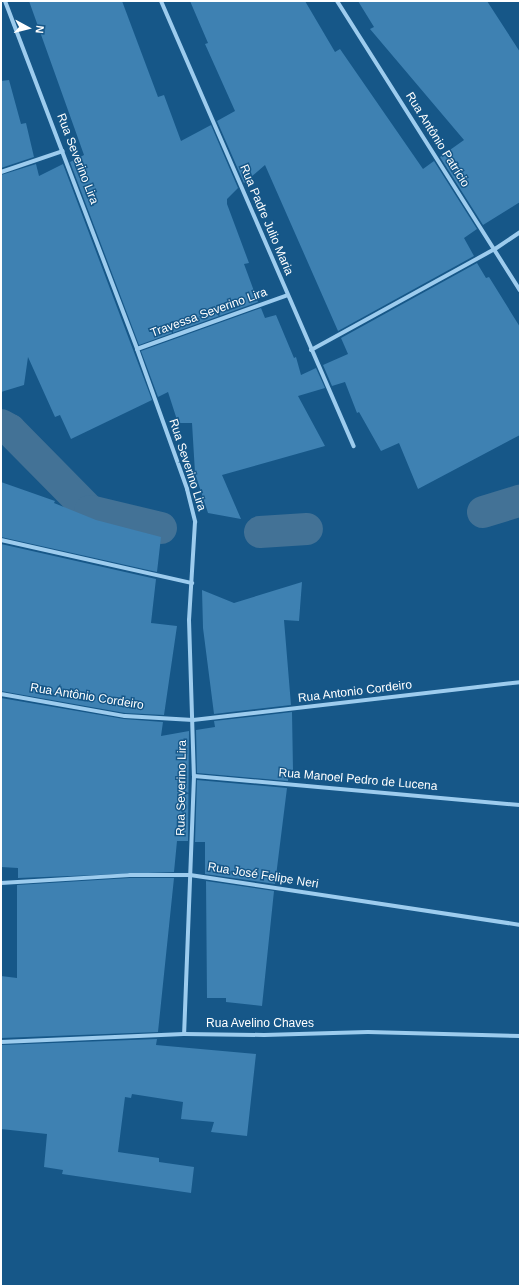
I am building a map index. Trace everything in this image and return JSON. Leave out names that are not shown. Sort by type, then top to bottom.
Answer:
[{"type":"street","name":"Rua Severino Lira","points":[[6,1],[137,349],[187,489],[195,522],[189,659],[193,720],[194,776],[184,1034]]},
{"type":"street","name":"Rua Padre Julio Maria","points":[[161,1],[354,446]]},
{"type":"street","name":"Rua Antônio Patrício","points":[[337,1],[520,290]]},
{"type":"street","points":[[1,172],[63,151]]},
{"type":"street","points":[[312,350],[495,249],[520,232]]},
{"type":"street","name":"Travessa Severino Lira","points":[[137,349],[288,295]]},
{"type":"street","points":[[1,540],[192,583]]},
{"type":"street","name":"Rua Antonio Cordeiro","points":[[193,720],[520,682]]},
{"type":"street","name":"Rua Antônio Cordeiro","points":[[1,694],[125,716],[193,720]]},
{"type":"street","name":"Rua Manoel Pedro de Lucena","points":[[194,776],[520,805]]},
{"type":"street","name":"Rua José Felipe Neri","points":[[1,883],[130,875],[190,875],[520,925]]},
{"type":"street","name":"Rua Avelino Chaves","points":[[1,1042],[184,1034],[264,1035],[368,1032],[520,1036]]},
{"type":"building","points":[[29,1],[122,1],[158,97],[164,95],[181,141],[211,125],[238,188],[227,199],[227,204],[249,263],[244,264],[258,302],[139,345],[70,162],[84,155]]},
{"type":"building","points":[[190,1],[305,1],[335,52],[340,49],[423,169],[434,161],[477,229],[464,238],[474,256],[338,331],[265,165],[244,183],[217,121],[235,111],[205,44],[208,43]]},
{"type":"building","points":[[358,1],[487,1],[520,52],[520,202],[483,225],[440,157],[464,140],[370,29],[374,27]]},
{"type":"building","points":[[9,80],[21,124],[26,123],[34,157],[1,168],[1,81]]},
{"type":"building","points":[[36,164],[39,176],[63,164],[152,400],[71,439],[60,415],[55,417],[28,357],[24,385],[1,392],[1,175]]},
{"type":"building","points":[[477,263],[486,278],[489,277],[520,327],[520,435],[418,489],[399,443],[381,451],[359,412],[357,413],[345,382],[332,386],[323,365],[348,354],[341,338]]},
{"type":"building","points":[[261,308],[265,318],[276,315],[294,358],[296,357],[301,375],[316,368],[325,388],[298,396],[325,446],[222,475],[241,519],[208,513],[195,473],[192,423],[178,423],[168,392],[158,397],[141,351]]},
{"type":"building","points":[[1,482],[55,501],[54,503],[96,520],[161,537],[157,572],[1,537]]},
{"type":"building","points":[[1,544],[156,579],[151,623],[177,626],[164,715],[125,713],[1,691]]},
{"type":"building","points":[[302,582],[299,621],[284,620],[291,705],[214,714],[203,628],[202,590],[234,603]]},
{"type":"building","points":[[1,698],[124,719],[163,722],[161,736],[189,731],[188,841],[177,841],[174,872],[18,878],[18,868],[1,867]]},
{"type":"building","points":[[292,712],[293,770],[289,770],[288,781],[197,773],[196,730],[215,727],[214,721]]},
{"type":"building","points":[[197,780],[287,788],[275,884],[205,874],[205,842],[195,842]]},
{"type":"building","points":[[130,878],[174,878],[158,1032],[1,1038],[1,976],[17,978],[17,885]]},
{"type":"building","points":[[206,881],[274,891],[262,1006],[226,1002],[226,998],[207,998]]},
{"type":"building","points":[[157,1039],[156,1045],[256,1054],[247,1136],[211,1132],[214,1122],[181,1119],[183,1102],[132,1094],[131,1098],[125,1097],[118,1152],[159,1158],[159,1162],[194,1167],[191,1193],[62,1174],[63,1170],[44,1167],[47,1134],[1,1129],[1,1045]]},
{"type":"waterway","points":[[1,425],[10,430],[90,511],[161,528]]},
{"type":"waterway","points":[[483,512],[520,501]]},
{"type":"waterway","points":[[260,532],[307,529]]}]
